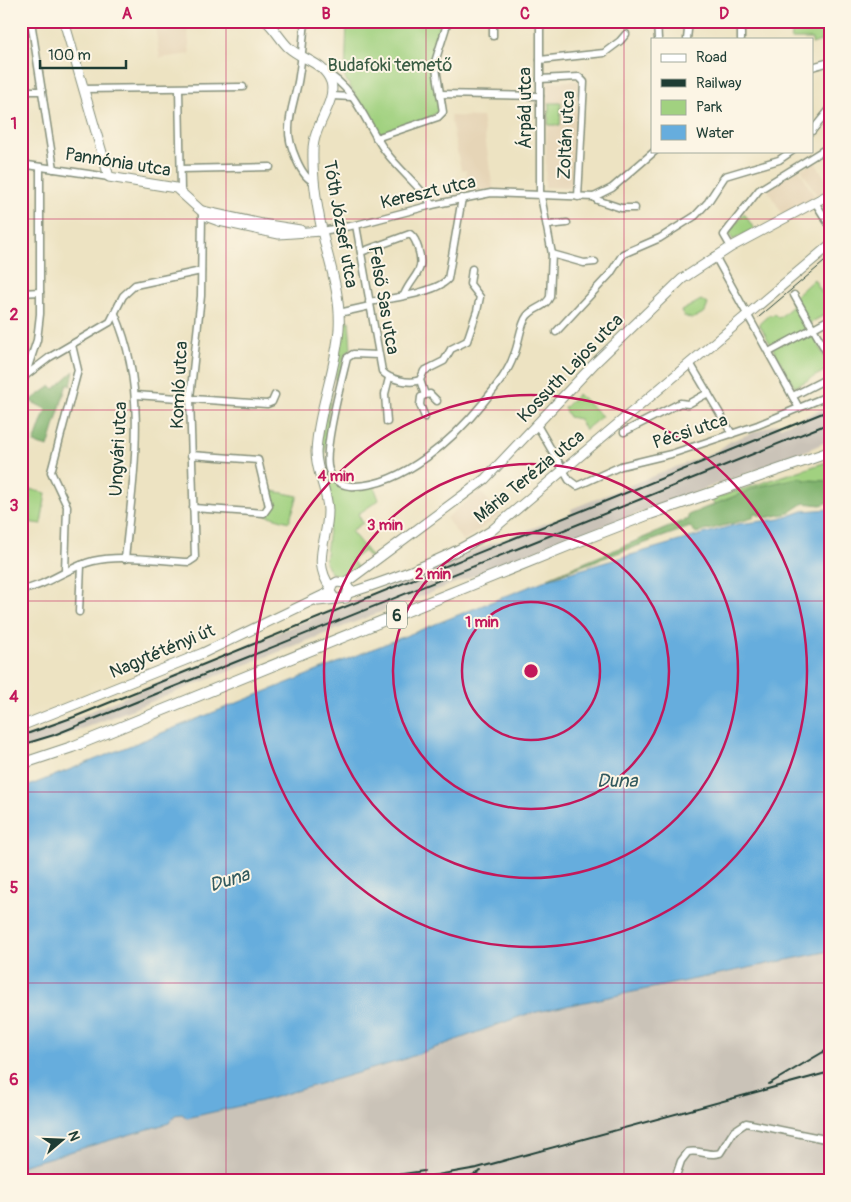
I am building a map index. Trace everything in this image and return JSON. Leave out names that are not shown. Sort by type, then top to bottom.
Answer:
[{"type":"main road","points":[[64,21],[109,177]]},
{"type":"main road","points":[[266,21],[290,49],[302,55],[326,73],[330,81],[332,96]]},
{"type":"main road","name":"Tóth József utca","points":[[332,96],[314,134],[312,150],[322,231],[334,280],[339,312],[338,336],[316,451],[328,504],[328,520],[320,558],[322,570],[339,589]]},
{"type":"main road","name":"Pannónia utca","points":[[109,177],[176,188],[181,190],[202,210]]},
{"type":"main road","name":"Kossuth Lajos utca","points":[[339,589],[473,489],[502,463],[595,363],[667,292],[715,256],[830,194]]},
{"type":"main road","points":[[202,210],[310,232],[322,231]]},
{"type":"main road","name":"Mária Terézia utca","points":[[339,589],[370,586],[481,537],[564,471],[747,313],[830,245]]},
{"type":"main road","name":"6","points":[[21,764],[72,747],[647,515],[830,452]]},
{"type":"main road","name":"Nagytétényi út","points":[[21,726],[174,665],[339,589]]},
{"type":"street","points":[[31,21],[54,169]]},
{"type":"street","points":[[305,21],[302,55],[289,128],[289,143],[303,172],[310,181],[315,182]]},
{"type":"street","points":[[376,138],[441,115],[443,108],[435,62],[448,21]]},
{"type":"street","points":[[493,21],[493,36]]},
{"type":"street","name":"Árpád utca","points":[[340,387],[328,463],[329,470],[336,481],[351,486],[389,480],[448,440],[464,424],[507,372],[514,357],[526,317],[547,303],[550,297],[552,254],[541,194],[540,21]]},
{"type":"street","points":[[657,21],[658,38]]},
{"type":"street","points":[[687,38],[689,21]]},
{"type":"street","points":[[741,21],[742,38]]},
{"type":"street","points":[[540,60],[604,53],[620,42],[626,34]]},
{"type":"street","points":[[814,66],[830,62]]},
{"type":"street","points":[[326,73],[344,84],[387,154],[422,190],[432,205]]},
{"type":"street","name":"Zoltán utca","points":[[540,79],[579,77],[584,82],[578,197]]},
{"type":"street","points":[[84,90],[243,87]]},
{"type":"street","points":[[179,88],[181,190]]},
{"type":"street","points":[[21,91],[42,91]]},
{"type":"street","points":[[440,94],[540,96]]},
{"type":"street","points":[[332,96],[352,97]]},
{"type":"street","points":[[814,129],[830,109]]},
{"type":"street","points":[[731,247],[724,236],[752,197],[765,185],[794,166],[830,146]]},
{"type":"street","points":[[635,208],[621,208],[597,200],[594,197],[612,188],[654,152]]},
{"type":"street","points":[[556,332],[610,274],[623,254],[660,238],[695,216],[708,202],[726,176],[789,153],[794,166]]},
{"type":"street","name":"Pannónia utca","points":[[21,164],[109,177]]},
{"type":"street","points":[[21,388],[24,373],[37,340],[40,292],[40,166]]},
{"type":"street","points":[[181,169],[270,167]]},
{"type":"street","name":"Kereszt utca","points":[[322,231],[356,225],[462,198],[491,194],[594,197]]},
{"type":"street","points":[[339,312],[429,289],[448,279],[462,198]]},
{"type":"street","points":[[815,202],[830,226]]},
{"type":"street","name":"Komló utca","points":[[125,559],[189,562],[195,558],[190,398],[201,271],[202,210]]},
{"type":"street","points":[[547,226],[567,223]]},
{"type":"street","name":"Felső Sas utca","points":[[356,225],[382,371],[389,378],[415,382],[420,380]]},
{"type":"street","points":[[361,252],[410,234],[414,237],[421,258],[421,267],[404,295]]},
{"type":"street","points":[[552,254],[584,263],[595,262]]},
{"type":"street","points":[[715,256],[800,408]]},
{"type":"street","points":[[425,395],[420,380],[424,371],[444,361],[451,349],[467,341],[480,296],[470,284],[472,269]]},
{"type":"street","points":[[24,373],[104,327],[115,314],[123,296],[135,285],[201,271]]},
{"type":"street","points":[[21,293],[40,292]]},
{"type":"street","points":[[794,294],[830,358]]},
{"type":"street","name":"Ungvári utca","points":[[115,314],[120,325],[136,395],[136,443],[125,559]]},
{"type":"street","points":[[769,352],[830,319]]},
{"type":"street","points":[[65,572],[66,506],[52,478],[51,466],[77,376],[77,365],[72,345]]},
{"type":"street","points":[[328,385],[340,387],[347,358],[350,354],[378,355]]},
{"type":"street","points":[[690,363],[732,434]]},
{"type":"street","points":[[793,396],[830,377]]},
{"type":"street","name":"Felső Sas utca","points":[[387,422],[385,394],[389,378]]},
{"type":"street","points":[[624,432],[680,403],[688,404],[708,393]]},
{"type":"street","points":[[424,417],[420,405],[421,397],[430,394],[437,401]]},
{"type":"street","points":[[136,395],[267,404],[272,402],[275,395]]},
{"type":"street","name":"Pécsi utca","points":[[564,471],[572,484],[580,485],[616,468],[671,454],[758,426],[830,395]]},
{"type":"street","points":[[538,425],[564,471]]},
{"type":"street","points":[[191,455],[258,460],[269,506],[264,513],[192,508]]},
{"type":"street","points":[[21,590],[38,585],[82,565],[100,560],[125,559]]},
{"type":"street","points":[[80,612],[82,565]]},
{"type":"street","points":[[680,1181],[676,1176],[681,1161],[688,1152],[700,1151],[715,1155],[720,1154],[734,1131],[746,1123],[830,1140]]},
{"type":"shaded area","points":[[154,21],[187,21],[190,54],[160,58]]},
{"type":"shaded area","points":[[579,81],[574,188],[545,187],[548,82]]},
{"type":"shaded area","points":[[450,116],[482,117],[493,189],[470,192],[466,170],[461,170]]},
{"type":"shaded area","points":[[815,162],[830,186],[830,188],[817,196],[801,169]]},
{"type":"shaded area","points":[[799,169],[815,197],[783,215],[767,189]]},
{"type":"shaded area","points":[[830,406],[830,440],[797,455],[552,545],[56,739],[21,750],[21,737],[51,728],[462,555],[572,513],[571,509],[718,450],[731,441],[778,423],[780,427]]},
{"type":"shaded area","points":[[480,491],[501,515],[463,541],[446,518]]},
{"type":"shaded area","points":[[830,951],[830,1181],[21,1181],[21,1166],[169,1123],[175,1115],[182,1114],[188,1118],[261,1101],[399,1061],[527,1014]]},
{"type":"green space","name":"Budafoki temető","points":[[347,21],[445,21],[434,60],[441,109],[430,117],[412,124],[378,133],[345,78]]},
{"type":"green space","points":[[794,26],[824,32],[821,41],[814,43],[814,38],[791,38]]},
{"type":"green space","points":[[549,103],[561,103],[560,125],[548,125]]},
{"type":"green space","points":[[744,213],[754,229],[733,240],[729,233]]},
{"type":"green space","points":[[814,279],[830,306],[830,312],[808,324],[830,368],[795,387],[759,324],[770,314],[771,316],[774,314],[779,318],[793,306],[790,301]]},
{"type":"green space","points":[[701,300],[708,304],[705,312],[692,319],[684,316],[681,311]]},
{"type":"green space","points":[[341,314],[345,314],[347,322],[349,321],[351,349],[345,354],[339,379],[335,380]]},
{"type":"green space","points":[[74,371],[71,386],[67,384],[48,447],[34,443],[46,409],[30,401],[51,386],[54,389]]},
{"type":"green space","points":[[329,391],[332,392],[327,420],[330,420],[325,455],[328,470],[332,478],[339,485],[374,486],[379,500],[358,514],[363,523],[351,531],[372,557],[371,559],[364,551],[352,560],[358,568],[344,577],[331,573],[325,563],[331,512],[318,455]]},
{"type":"green space","points":[[578,394],[602,416],[585,430],[579,419],[569,417],[564,408]]},
{"type":"green space","points":[[830,461],[830,481],[803,480],[757,487],[714,505],[712,499]]},
{"type":"green space","points":[[802,477],[804,480],[830,481],[830,502],[821,505],[804,503],[789,513],[765,518],[754,513],[753,518],[696,533],[690,527],[548,578],[688,519],[688,515],[757,487]]},
{"type":"green space","points":[[21,487],[46,493],[41,524],[21,521]]},
{"type":"green space","points":[[268,490],[298,496],[289,522],[262,514],[269,513],[271,501]]},
{"type":"water","name":"Duna","points":[[830,509],[830,951],[527,1014],[399,1061],[261,1101],[187,1118],[182,1114],[175,1115],[169,1123],[21,1166],[21,789],[551,578],[738,524],[780,519],[803,511]]},
{"type":"tram line","points":[[759,317],[830,257]]},
{"type":"railway","points":[[21,736],[74,717],[830,410]]},
{"type":"railway","points":[[21,745],[54,735],[830,423]]},
{"type":"railway","points":[[769,1084],[830,1048]]},
{"type":"railway","points":[[403,1181],[477,1168],[830,1072]]},
{"type":"railway","points":[[354,1181],[424,1171]]},
{"type":"railway","points":[[461,1181],[481,1171]]}]
